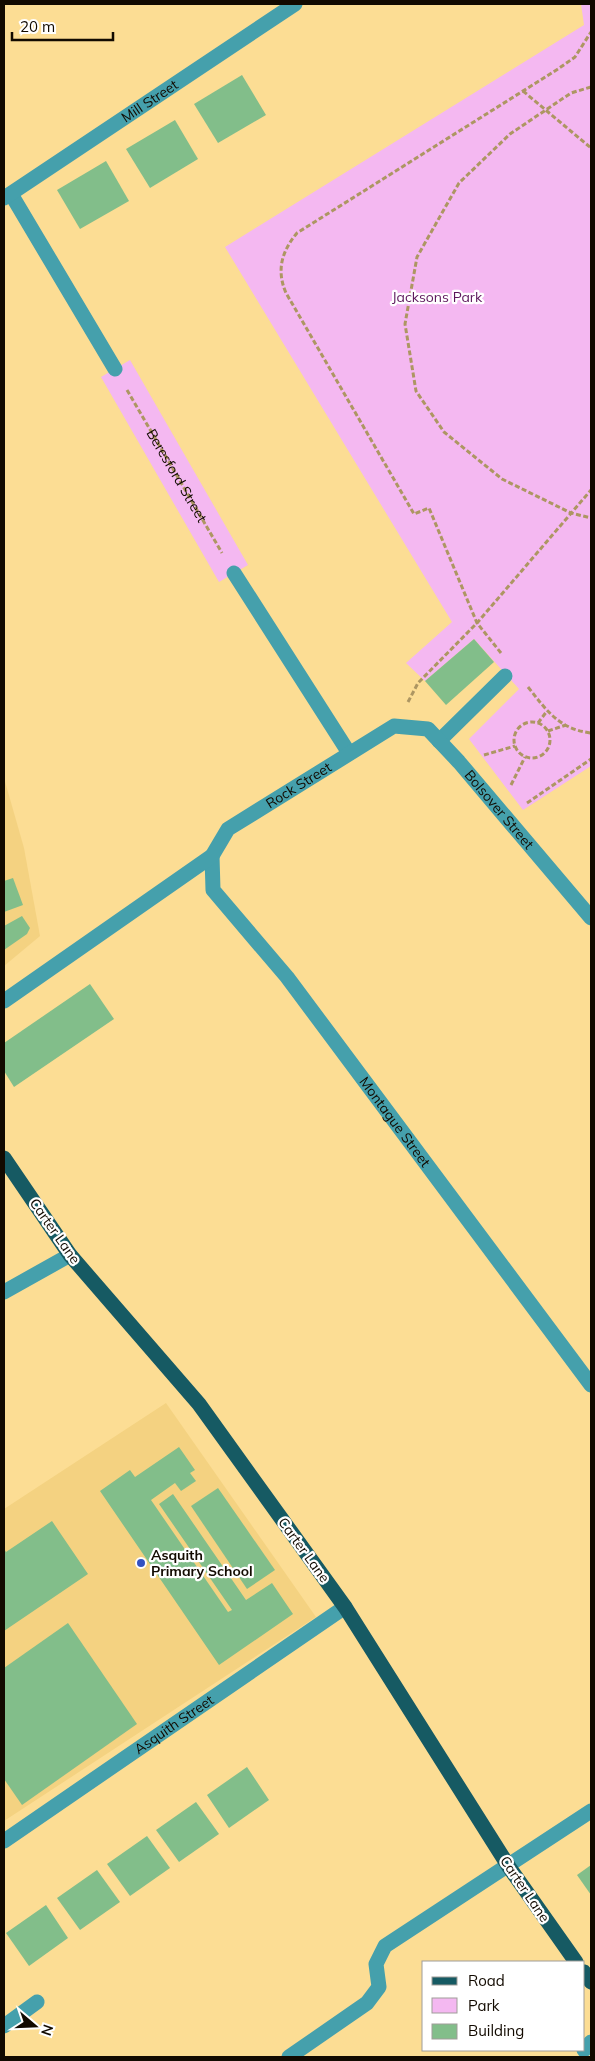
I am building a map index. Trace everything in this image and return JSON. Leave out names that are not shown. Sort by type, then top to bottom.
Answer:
[{"type":"main road","name":"Carter Lane","points":[[4,1158],[70,1255],[199,1404],[345,1607],[509,1867],[575,1961]]},
{"type":"street","name":"Mill Street","points":[[7,196],[295,4]]},
{"type":"street","points":[[7,196],[115,369]]},
{"type":"street","points":[[234,573],[349,753]]},
{"type":"street","points":[[439,741],[505,676]]},
{"type":"street","name":"Rock Street","points":[[212,856],[228,829],[394,726]]},
{"type":"street","name":"Bolsover Street","points":[[394,726],[428,729],[591,918]]},
{"type":"street","points":[[4,1001],[212,856]]},
{"type":"street","name":"Montague Street","points":[[212,856],[214,890],[287,977],[591,1385]]},
{"type":"street","points":[[4,1292],[70,1255]]},
{"type":"street","name":"Asquith Street","points":[[4,1841],[345,1607]]},
{"type":"street","points":[[289,2057],[367,2003],[379,1987],[376,1964],[385,1946],[509,1867],[591,1811]]},
{"type":"street","points":[[4,2026],[37,2002]]},
{"type":"path","points":[[477,623],[429,508],[414,514],[286,293],[280,272],[281,260],[288,243],[297,233],[574,57],[591,32]]},
{"type":"path","points":[[591,87],[571,93],[510,134],[459,183],[416,257],[406,324],[416,391],[444,432],[502,479],[571,513],[591,518]]},
{"type":"path","points":[[523,91],[591,148]]},
{"type":"path","name":"Beresford Street","points":[[115,369],[234,573]]},
{"type":"path","points":[[394,726],[418,683],[477,623],[591,490]]},
{"type":"path","points":[[538,723],[547,711]]},
{"type":"path","points":[[527,723],[538,723],[548,731],[550,742],[545,752],[534,758],[522,756],[515,746],[514,740],[518,729],[527,723]]},
{"type":"path","points":[[548,731],[566,725]]},
{"type":"path","points":[[505,817],[591,759]]},
{"type":"shaded area","points":[[4,778],[24,848],[40,936],[4,966]]},
{"type":"shaded area","name":"Asquith Primary School","points":[[166,1403],[316,1617],[4,1821],[4,1509]]},
{"type":"green space","name":"Jacksons Park","points":[[581,4],[591,4],[591,766],[523,810],[469,739],[519,689],[474,639],[425,681],[406,663],[452,622],[225,247],[584,25]]},
{"type":"green space","points":[[130,360],[248,565],[219,582],[101,377]]},
{"type":"building","points":[[242,75],[266,115],[218,143],[194,104]]},
{"type":"building","points":[[175,120],[198,159],[150,188],[126,149]]},
{"type":"building","points":[[106,161],[129,201],[80,229],[57,190]]},
{"type":"building","points":[[474,639],[494,662],[446,705],[425,681]]},
{"type":"building","points":[[13,878],[23,905],[4,912],[4,881]]},
{"type":"building","points":[[22,916],[30,928],[27,934],[4,950],[4,926]]},
{"type":"building","points":[[90,984],[114,1019],[14,1087],[4,1071],[4,1043]]},
{"type":"building","points":[[179,1447],[195,1470],[190,1473],[196,1481],[181,1491],[175,1483],[151,1500],[228,1612],[232,1610],[159,1504],[173,1494],[246,1600],[272,1583],[293,1614],[219,1665],[100,1491],[130,1470],[135,1477]]},
{"type":"building","points":[[218,1488],[275,1570],[247,1589],[191,1506]]},
{"type":"building","points":[[52,1521],[88,1574],[4,1631],[4,1549],[6,1552]]},
{"type":"building","points":[[68,1623],[137,1724],[22,1805],[4,1779],[4,1668]]},
{"type":"building","points":[[247,1767],[269,1800],[229,1828],[207,1795]]},
{"type":"building","points":[[196,1802],[219,1834],[179,1862],[156,1830]]},
{"type":"building","points":[[147,1836],[170,1868],[130,1896],[107,1864]]},
{"type":"building","points":[[591,1865],[591,1895],[577,1875]]},
{"type":"building","points":[[97,1870],[120,1902],[80,1930],[57,1898]]},
{"type":"building","points":[[46,1905],[68,1938],[29,1966],[6,1933]]},
{"type":"place","name":"Asquith Primary School","points":[[141,1563]]}]
